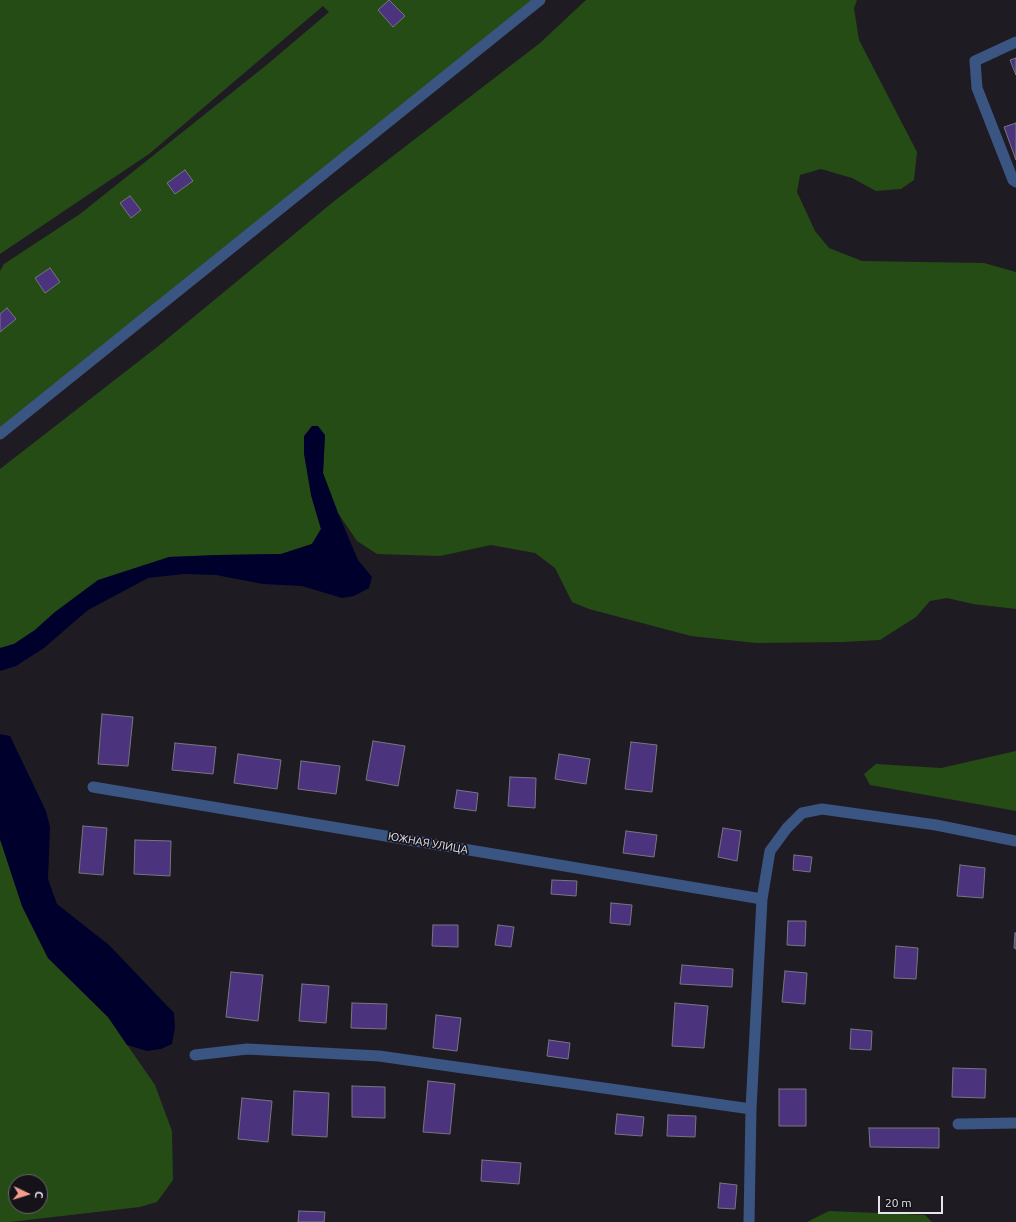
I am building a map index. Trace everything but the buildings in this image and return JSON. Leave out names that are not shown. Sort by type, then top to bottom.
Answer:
[{"type":"street","points":[[0,434],[540,0]]},
{"type":"street","points":[[1016,42],[975,61],[977,88],[1012,180],[1016,182]]},
{"type":"street","name":"ЮЖНАЯ УЛИЦА","points":[[93,787],[762,899]]},
{"type":"street","points":[[749,1222],[751,1109],[762,899],[770,851],[787,828],[802,813],[822,809],[936,825],[1016,841]]},
{"type":"street","points":[[195,1055],[247,1049],[379,1056],[751,1109]]},
{"type":"street","points":[[958,1124],[1016,1123]]},
{"type":"green space","points":[[0,0],[540,0],[0,434],[0,271],[4,264],[80,214],[269,63],[329,12],[323,6],[149,154],[0,254]]},
{"type":"green space","points":[[586,0],[857,0],[854,8],[859,40],[917,152],[914,180],[901,189],[876,191],[852,178],[821,169],[800,175],[797,192],[815,231],[829,248],[862,261],[984,263],[1016,272],[1016,609],[973,604],[947,598],[930,601],[916,617],[880,640],[756,643],[691,636],[589,609],[572,602],[555,568],[535,553],[491,545],[440,556],[377,554],[357,541],[338,513],[323,473],[325,435],[311,495],[321,529],[312,544],[281,554],[169,557],[55,612],[35,630],[14,644],[0,648],[0,469],[161,344],[333,202],[540,43]]},
{"type":"green space","points":[[1016,751],[1016,811],[870,785],[864,774],[876,764],[941,768]]},
{"type":"green space","points":[[0,839],[22,906],[48,958],[108,1017],[155,1085],[172,1131],[173,1180],[157,1202],[140,1207],[0,1222]]},
{"type":"green space","points":[[829,1211],[925,1215],[932,1222],[807,1222]]},
{"type":"water","points":[[312,426],[318,426],[325,435],[323,473],[358,560],[372,577],[369,588],[354,596],[342,598],[302,586],[263,584],[216,575],[184,574],[148,578],[88,610],[44,648],[16,666],[0,671],[0,648],[14,644],[35,630],[55,612],[98,580],[169,557],[281,554],[312,544],[321,529],[311,495],[304,454],[304,436]]},
{"type":"water","points":[[0,734],[10,736],[46,811],[50,827],[48,879],[57,904],[109,945],[174,1013],[175,1027],[172,1044],[161,1049],[147,1051],[127,1045],[108,1017],[48,958],[22,906],[0,839]]}]
